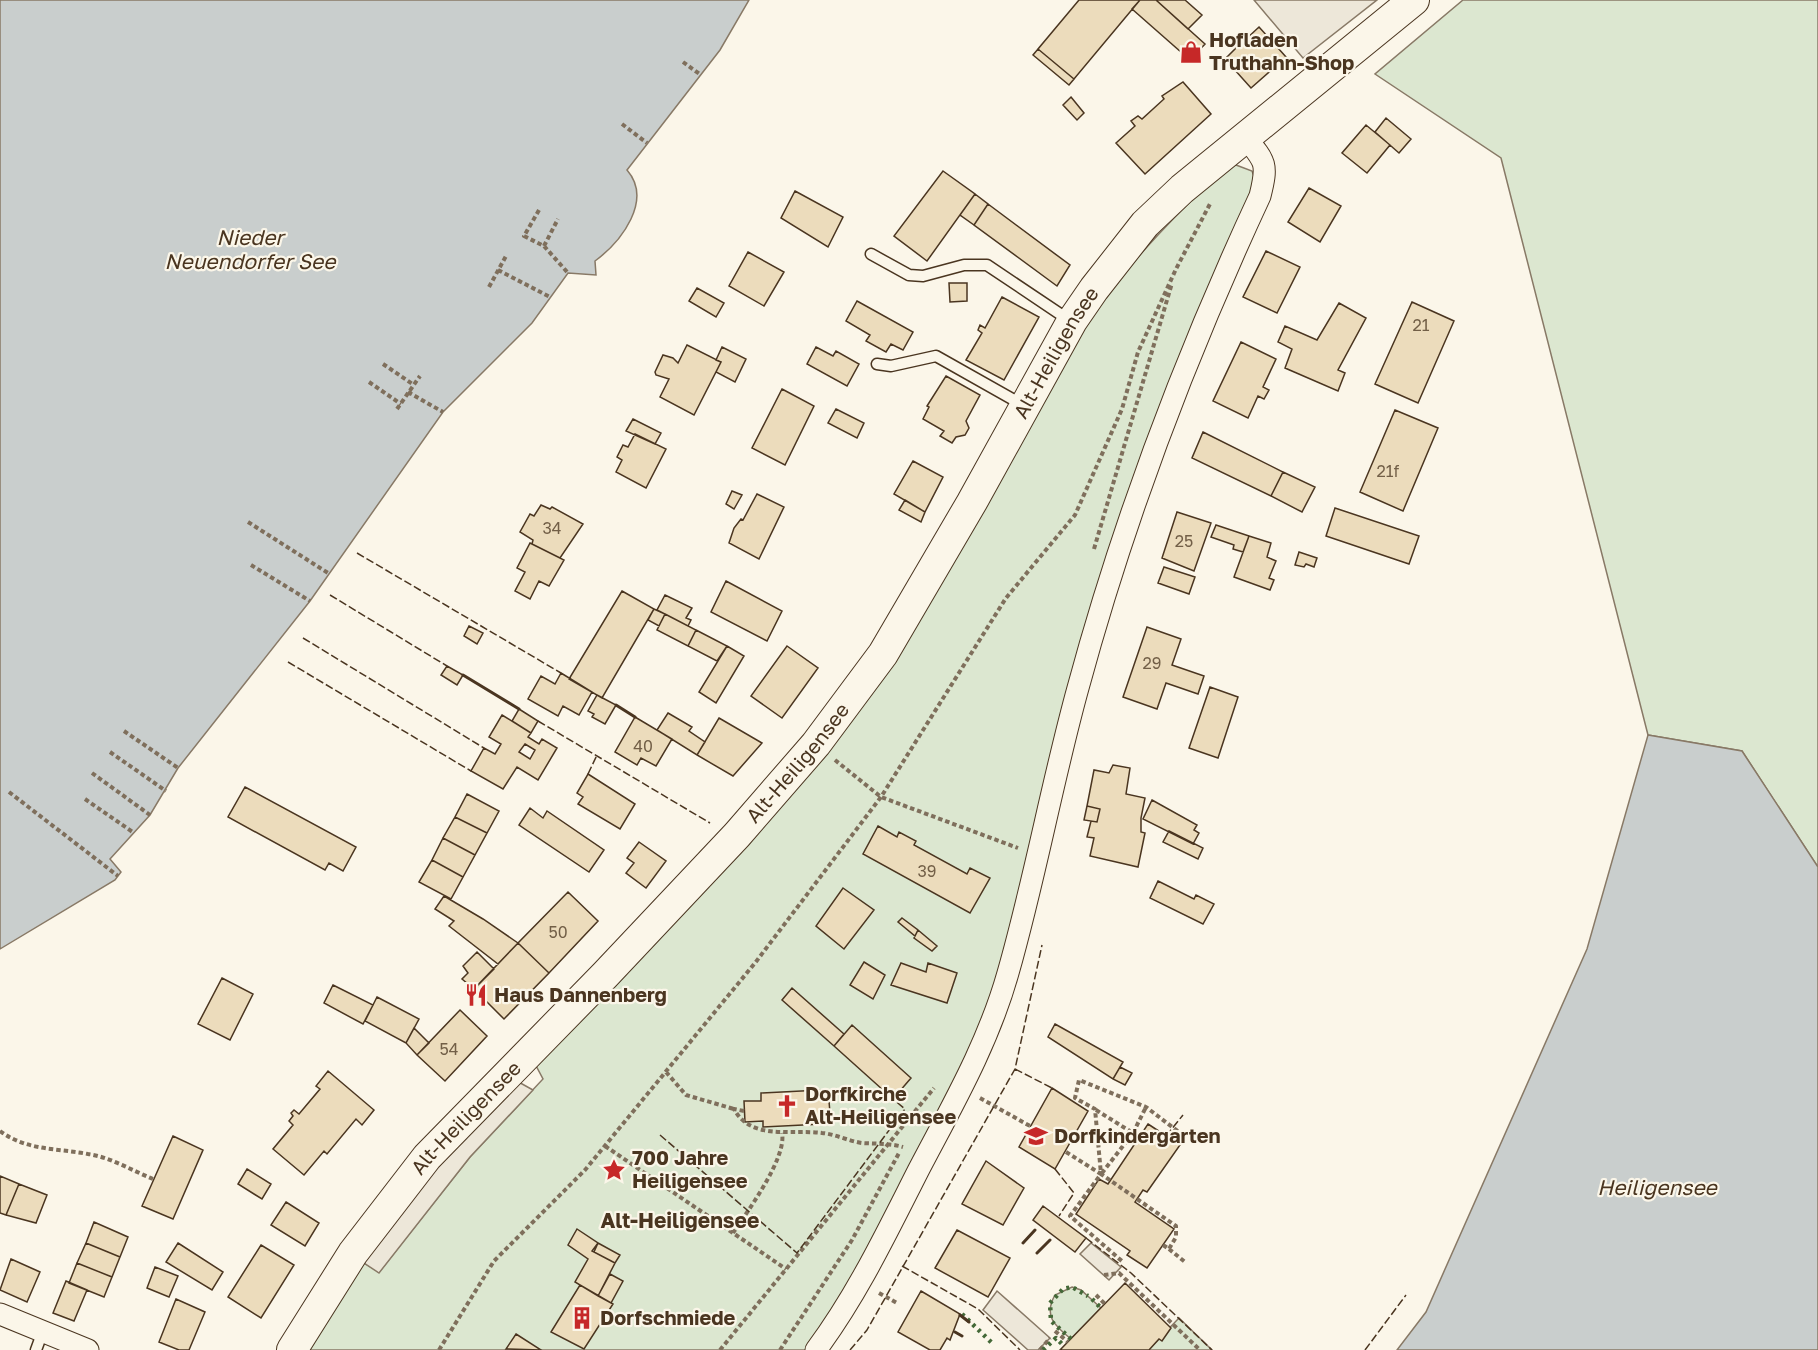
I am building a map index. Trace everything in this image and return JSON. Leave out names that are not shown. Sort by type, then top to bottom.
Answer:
[{"type":"main road","name":"Alt-Heiligensee","points":[[292,1350],[353,1253],[427,1158],[613,967],[737,835],[816,744],[883,654],[1072,321],[1145,224],[1182,189],[1245,136],[1414,0]]},
{"type":"street","points":[[816,1350],[842,1312],[868,1266],[962,1089],[989,1032],[1008,975],[1078,689],[1146,468],[1172,399],[1260,196],[1266,171],[1260,155],[1245,136]]},
{"type":"street","points":[[0,1314],[40,1341],[88,1350]]},
{"type":"lane","points":[[871,254],[909,275],[923,276],[964,265],[987,265],[1072,321]]},
{"type":"lane","points":[[877,364],[891,366],[936,356],[1025,406]]},
{"type":"path","points":[[683,62],[701,75]]},
{"type":"path","points":[[622,124],[647,143]]},
{"type":"path","points":[[439,1350],[494,1261],[585,1170],[755,963],[881,797],[1006,598],[1074,515],[1122,409],[1138,352],[1176,269],[1213,198]]},
{"type":"path","points":[[539,210],[524,236],[544,246],[568,273]]},
{"type":"path","points":[[544,246],[558,219]]},
{"type":"path","points":[[489,287],[506,256]]},
{"type":"path","points":[[498,270],[550,297]]},
{"type":"path","points":[[383,364],[414,385]]},
{"type":"path","points":[[397,409],[420,376]]},
{"type":"path","points":[[369,382],[400,404]]},
{"type":"path","points":[[408,393],[443,412]]},
{"type":"path","points":[[248,522],[328,573]]},
{"type":"path","points":[[250,565],[310,601]]},
{"type":"path","points":[[124,731],[178,768]]},
{"type":"path","points":[[816,744],[881,797],[1039,854]]},
{"type":"path","points":[[110,752],[166,791]]},
{"type":"path","points":[[92,773],[150,815]]},
{"type":"path","points":[[9,792],[118,876]]},
{"type":"path","points":[[86,799],[134,832]]},
{"type":"path","points":[[666,1072],[686,1095],[744,1111]]},
{"type":"path","points":[[1133,1133],[1075,1098],[1079,1080],[1146,1107],[1184,1136]]},
{"type":"path","points":[[720,1350],[936,1086],[962,1089],[1030,1126]]},
{"type":"path","points":[[1123,1262],[1070,1216],[1133,1133],[1146,1107]]},
{"type":"path","points":[[734,1109],[739,1119],[749,1127],[782,1133],[820,1132],[864,1143],[889,1143],[903,1147],[852,1240],[780,1350]]},
{"type":"path","points":[[1095,1109],[1101,1174]]},
{"type":"path","points":[[0,1131],[11,1139],[45,1150],[90,1154],[153,1179]]},
{"type":"path","points":[[733,1233],[764,1184],[780,1153],[782,1133]]},
{"type":"path","points":[[605,1146],[786,1269]]},
{"type":"path","points":[[1066,1152],[1176,1227],[1176,1236],[1168,1249]]},
{"type":"path","points":[[1163,1245],[1185,1262]]},
{"type":"path","points":[[1104,1275],[1119,1273],[1200,1350]]},
{"type":"path","points":[[1096,1295],[1105,1304]]},
{"type":"path","points":[[884,1296],[897,1303]]},
{"type":"path","points":[[1055,1331],[1068,1342]]},
{"type":"path","points":[[1040,1350],[1050,1338]]},
{"type":"green space","points":[[1463,0],[1818,0],[1818,867],[1742,751],[1648,735],[1501,158],[1375,74]]},
{"type":"green space","points":[[1236,165],[1252,171],[1255,188],[1190,336],[980,1041],[873,1249],[807,1350],[306,1350],[361,1261],[379,1272],[470,1157],[543,1079],[534,1062],[743,845],[1098,307],[1143,251],[1175,218],[1226,168]]},
{"type":"green space","points":[[1072,1287],[1081,1290],[1101,1308],[1071,1339],[1052,1320],[1050,1309],[1055,1295]]},
{"type":"green space","points":[[1179,1318],[1212,1350],[1148,1350]]},
{"type":"shaded area","points":[[1254,0],[1377,0],[1303,58]]},
{"type":"shaded area","points":[[515,1080],[533,1090],[470,1157],[379,1273],[361,1261],[403,1206]]},
{"type":"shaded area","points":[[1091,1243],[1121,1267],[1109,1280],[1080,1254]]},
{"type":"shaded area","points":[[997,1291],[1050,1338],[1038,1350],[1028,1350],[983,1310]]},
{"type":"water","name":"Nieder Neuendorfer See","points":[[0,0],[749,0],[720,50],[627,170],[634,182],[637,194],[635,207],[624,231],[615,243],[595,261],[596,275],[568,273],[532,323],[443,412],[310,601],[178,768],[150,815],[110,859],[121,872],[115,880],[0,949]]},
{"type":"water","name":"Heiligensee","points":[[1648,735],[1742,751],[1818,867],[1818,1350],[1397,1350],[1426,1312],[1587,949]]},
{"type":"building","points":[[1079,0],[1140,0],[1074,79],[1038,49]]},
{"type":"building","points":[[1140,0],[1156,0],[1205,44],[1190,60],[1132,9]]},
{"type":"building","points":[[1156,0],[1185,0],[1202,15],[1188,29]]},
{"type":"building","points":[[1259,27],[1286,57],[1251,88],[1225,59],[1236,48],[1231,43],[1240,37],[1244,41]]},
{"type":"building","points":[[1038,49],[1074,79],[1069,85],[1033,55]]},
{"type":"building","points":[[1183,82],[1211,114],[1145,174],[1116,143],[1135,126],[1131,121],[1138,116],[1142,119],[1164,99],[1162,96]]},
{"type":"building","points":[[1071,97],[1084,113],[1077,120],[1063,105]]},
{"type":"building","points":[[1386,118],[1411,139],[1399,153],[1375,132]]},
{"type":"building","points":[[1366,125],[1390,145],[1367,173],[1342,153]]},
{"type":"building","points":[[943,171],[975,194],[927,261],[894,236]]},
{"type":"building","points":[[1309,188],[1341,206],[1320,242],[1288,222]]},
{"type":"building","points":[[795,191],[843,217],[828,247],[781,218]]},
{"type":"building","points":[[975,194],[988,204],[974,225],[960,215]]},
{"type":"building","points":[[988,204],[1070,265],[1057,286],[974,225]]},
{"type":"building","points":[[1266,251],[1300,267],[1277,313],[1243,297]]},
{"type":"building","points":[[748,252],[784,272],[764,306],[729,286]]},
{"type":"building","points":[[949,283],[967,283],[967,301],[950,302]]},
{"type":"building","points":[[697,288],[724,303],[716,317],[689,301]]},
{"type":"building","points":[[1002,297],[1039,317],[1004,380],[966,360],[982,333],[978,330],[980,325],[985,328]]},
{"type":"building","points":[[857,301],[913,332],[903,350],[891,344],[886,352],[866,341],[870,335],[846,321]]},
{"type":"building","points":[[1412,302],[1454,321],[1418,403],[1375,384]]},
{"type":"building","points":[[1339,303],[1366,318],[1338,370],[1345,373],[1338,391],[1285,368],[1292,349],[1278,342],[1285,326],[1317,340]]},
{"type":"building","points":[[1241,342],[1276,359],[1263,387],[1269,390],[1264,399],[1258,396],[1248,418],[1213,401]]},
{"type":"building","points":[[687,345],[721,362],[694,415],[660,397],[669,379],[656,375],[655,372],[663,355],[673,358],[678,363]]},
{"type":"building","points":[[722,347],[746,359],[735,382],[716,372],[721,362],[716,360]]},
{"type":"building","points":[[816,347],[833,356],[836,351],[859,364],[847,386],[807,364]]},
{"type":"building","points":[[946,376],[980,395],[966,421],[969,428],[965,435],[956,437],[952,443],[940,436],[944,431],[923,419],[929,407],[927,406]]},
{"type":"building","points":[[782,389],[814,406],[785,465],[752,448]]},
{"type":"building","points":[[836,409],[864,423],[857,438],[828,423]]},
{"type":"building","points":[[1395,410],[1438,428],[1403,511],[1360,492]]},
{"type":"building","points":[[633,419],[661,433],[655,444],[626,431]]},
{"type":"building","points":[[1203,432],[1283,472],[1271,496],[1192,458]]},
{"type":"building","points":[[635,434],[666,449],[646,488],[616,472],[622,460],[617,457],[623,445],[628,447]]},
{"type":"building","points":[[913,461],[943,477],[925,512],[894,494]]},
{"type":"building","points":[[1283,472],[1315,487],[1302,512],[1271,496]]},
{"type":"building","points":[[732,491],[742,495],[734,509],[726,504]]},
{"type":"building","points":[[757,494],[784,507],[759,559],[729,543],[734,528],[741,519],[743,520]]},
{"type":"building","points":[[905,500],[925,512],[921,522],[899,510]]},
{"type":"building","points":[[541,505],[550,509],[552,507],[583,524],[560,558],[532,544],[533,540],[520,532],[530,514],[534,516]]},
{"type":"building","points":[[1335,508],[1419,536],[1409,564],[1326,536]]},
{"type":"building","points":[[1177,512],[1211,523],[1194,571],[1162,558]]},
{"type":"building","points":[[1216,525],[1249,536],[1243,552],[1233,549],[1234,545],[1211,537]]},
{"type":"building","points":[[1249,536],[1271,543],[1267,557],[1276,561],[1269,578],[1274,580],[1270,590],[1234,577]]},
{"type":"building","points":[[530,543],[564,560],[549,586],[539,581],[530,599],[515,591],[525,572],[517,568]]},
{"type":"building","points":[[1299,552],[1317,558],[1314,567],[1306,564],[1304,567],[1295,565]]},
{"type":"building","points":[[1164,567],[1195,577],[1189,594],[1158,583]]},
{"type":"building","points":[[726,581],[782,611],[767,641],[711,612]]},
{"type":"building","points":[[622,591],[654,609],[602,698],[569,679]]},
{"type":"building","points":[[665,595],[692,608],[686,618],[691,620],[688,626],[657,610]]},
{"type":"building","points":[[654,609],[665,614],[659,626],[648,620]]},
{"type":"building","points":[[665,614],[696,630],[688,646],[657,630]]},
{"type":"building","points":[[469,626],[483,633],[477,644],[464,636]]},
{"type":"building","points":[[1147,627],[1181,639],[1172,665],[1204,676],[1198,694],[1166,683],[1157,709],[1123,697]]},
{"type":"building","points":[[696,630],[727,646],[717,661],[688,646]]},
{"type":"building","points":[[727,646],[744,656],[716,703],[699,692]]},
{"type":"building","points":[[787,646],[818,668],[782,718],[751,696]]},
{"type":"building","points":[[447,666],[463,675],[457,685],[441,675]]},
{"type":"building","points":[[561,673],[592,692],[579,715],[563,706],[558,716],[528,699],[541,676],[555,684]]},
{"type":"building","points":[[1210,687],[1238,697],[1218,758],[1189,748]]},
{"type":"building","points":[[597,695],[616,705],[605,724],[592,717],[594,714],[588,711]]},
{"type":"building","points":[[519,709],[538,721],[531,733],[512,721]]},
{"type":"building","points":[[668,713],[692,727],[689,731],[705,742],[697,755],[657,730]]},
{"type":"building","points":[[502,715],[531,733],[528,737],[539,744],[542,739],[557,748],[538,780],[517,767],[503,789],[471,771],[484,748],[495,754],[501,744],[489,737]],"holes":[[[525,744],[535,750],[530,759],[519,752]]]},
{"type":"building","points":[[635,717],[672,739],[656,766],[641,758],[637,765],[615,752]]},
{"type":"building","points":[[719,718],[762,743],[733,776],[697,755]]},
{"type":"building","points":[[1113,765],[1130,768],[1126,794],[1145,798],[1141,832],[1145,833],[1138,867],[1090,856],[1094,838],[1087,837],[1091,821],[1097,822],[1100,809],[1087,806],[1094,770],[1109,773]]},
{"type":"building","points":[[588,774],[635,804],[620,829],[578,804],[583,797],[577,793]]},
{"type":"building","points":[[245,787],[356,847],[343,871],[329,863],[325,870],[228,817]]},
{"type":"building","points":[[467,794],[499,811],[487,833],[455,817]]},
{"type":"building","points":[[1152,800],[1197,825],[1194,830],[1199,833],[1193,844],[1143,819]]},
{"type":"building","points":[[1087,806],[1100,809],[1097,822],[1084,820]]},
{"type":"building","points":[[530,808],[543,818],[547,811],[604,850],[589,872],[519,825]]},
{"type":"building","points":[[455,817],[487,833],[475,855],[443,838]]},
{"type":"building","points":[[878,826],[897,837],[899,832],[916,841],[914,845],[967,874],[970,868],[990,878],[970,913],[863,854]]},
{"type":"building","points":[[1169,831],[1203,848],[1198,859],[1163,842]]},
{"type":"building","points":[[443,838],[475,855],[463,877],[432,860]]},
{"type":"building","points":[[639,842],[666,861],[646,888],[626,873],[634,863],[627,858]]},
{"type":"building","points":[[432,860],[463,877],[451,899],[419,882]]},
{"type":"building","points":[[1158,881],[1194,899],[1196,895],[1214,904],[1203,924],[1150,898]]},
{"type":"building","points":[[843,888],[874,910],[844,949],[816,926]]},
{"type":"building","points":[[568,892],[598,921],[549,973],[518,943]]},
{"type":"building","points":[[444,896],[518,943],[498,964],[449,926],[454,921],[435,909]]},
{"type":"building","points":[[902,918],[918,930],[915,936],[898,922]]},
{"type":"building","points":[[918,930],[937,946],[932,951],[914,938]]},
{"type":"building","points":[[518,943],[549,973],[504,1019],[474,989]]},
{"type":"building","points":[[477,952],[494,969],[474,989],[462,979],[468,973],[463,966]]},
{"type":"building","points":[[864,962],[885,975],[873,999],[850,985]]},
{"type":"building","points":[[901,963],[926,972],[928,963],[957,973],[947,1003],[891,985]]},
{"type":"building","points":[[222,978],[253,994],[230,1040],[198,1024]]},
{"type":"building","points":[[333,985],[373,1005],[363,1024],[324,1003]]},
{"type":"building","points":[[792,988],[844,1034],[834,1046],[782,1000]]},
{"type":"building","points":[[377,997],[419,1019],[406,1043],[365,1021]]},
{"type":"building","points":[[460,1010],[487,1036],[445,1081],[417,1055]]},
{"type":"building","points":[[1055,1024],[1123,1062],[1113,1079],[1048,1037]]},
{"type":"building","points":[[852,1025],[911,1078],[893,1099],[834,1046]]},
{"type":"building","points":[[414,1028],[429,1043],[417,1055],[406,1043]]},
{"type":"building","points":[[1120,1067],[1132,1073],[1125,1085],[1113,1079]]},
{"type":"building","points":[[328,1071],[374,1110],[362,1125],[356,1119],[327,1154],[324,1151],[304,1175],[273,1149],[293,1125],[289,1121],[293,1116],[291,1113],[294,1110],[299,1114],[320,1089],[316,1086]]},
{"type":"building","points":[[1052,1088],[1088,1111],[1055,1169],[1019,1147]]},
{"type":"building","name":"Dorfkirche Alt-Heiligensee","points":[[821,1090],[829,1101],[830,1113],[823,1124],[763,1127],[763,1121],[745,1122],[744,1101],[761,1101],[761,1093]]},
{"type":"building","points":[[1148,1124],[1180,1145],[1147,1192],[1143,1190],[1135,1202],[1174,1229],[1147,1268],[1127,1255],[1130,1251],[1076,1214],[1099,1179],[1108,1184]]},
{"type":"building","points":[[173,1136],[203,1150],[173,1219],[142,1206]]},
{"type":"building","points":[[986,1161],[1024,1188],[1003,1225],[962,1204]]},
{"type":"building","points":[[247,1169],[271,1184],[262,1199],[238,1184]]},
{"type":"building","points":[[0,1176],[19,1184],[6,1215],[0,1213]]},
{"type":"building","points":[[19,1184],[47,1195],[36,1223],[6,1215]]},
{"type":"building","points":[[286,1202],[319,1223],[305,1246],[271,1225]]},
{"type":"building","points":[[1043,1206],[1086,1238],[1075,1252],[1033,1220]]},
{"type":"building","points":[[94,1222],[128,1237],[120,1257],[86,1243]]},
{"type":"building","points":[[577,1229],[598,1243],[592,1251],[615,1263],[598,1296],[575,1282],[588,1259],[568,1245]]},
{"type":"building","points":[[957,1230],[1010,1258],[988,1297],[935,1268]]},
{"type":"building","points":[[86,1243],[120,1257],[112,1277],[77,1263]]},
{"type":"building","points":[[178,1243],[223,1272],[212,1290],[166,1262]]},
{"type":"building","points":[[598,1243],[620,1255],[615,1263],[594,1252]]},
{"type":"building","points":[[261,1245],[294,1265],[261,1318],[228,1297]]},
{"type":"building","points":[[11,1259],[40,1272],[27,1302],[0,1290]]},
{"type":"building","points":[[77,1263],[112,1277],[104,1297],[69,1283]]},
{"type":"building","points":[[155,1267],[178,1276],[169,1297],[147,1288]]},
{"type":"building","points":[[610,1274],[623,1281],[611,1303],[598,1296]]},
{"type":"building","points":[[66,1281],[87,1290],[74,1321],[53,1313]]},
{"type":"building","points":[[1125,1283],[1171,1328],[1162,1341],[1159,1339],[1149,1350],[1060,1350]]},
{"type":"building","name":"Dorfschmiede","points":[[580,1285],[613,1304],[584,1349],[551,1332]]},
{"type":"building","points":[[921,1291],[960,1314],[950,1340],[947,1338],[940,1350],[930,1350],[898,1332]]},
{"type":"building","points":[[176,1299],[205,1312],[189,1350],[179,1350],[159,1342]]},
{"type":"building","points":[[516,1334],[541,1350],[506,1349]]},
{"type":"hedge","points":[[1071,1339],[1051,1321],[1050,1303],[1063,1289],[1072,1287],[1088,1296]]},
{"type":"hedge","points":[[1092,1299],[1101,1308]]},
{"type":"hedge","points":[[962,1314],[993,1344]]},
{"type":"hedge","points":[[1043,1350],[1056,1338],[1064,1346]]},
{"type":"fence","points":[[357,553],[561,673]]},
{"type":"fence","points":[[330,595],[447,666]]},
{"type":"fence","points":[[303,638],[484,748]]},
{"type":"fence","points":[[288,662],[471,771]]},
{"type":"fence","points":[[538,721],[710,823]]},
{"type":"fence","points":[[588,774],[597,755]]},
{"type":"fence","points":[[850,1350],[867,1330],[1015,1069],[1042,945]]},
{"type":"fence","points":[[1015,1069],[1052,1088]]},
{"type":"fence","points":[[660,1135],[797,1253],[905,1109],[893,1099]]},
{"type":"fence","points":[[1166,1136],[1183,1115]]},
{"type":"fence","points":[[1055,1169],[1074,1193],[1059,1216]]},
{"type":"fence","points":[[1086,1238],[1131,1273],[1212,1350]]},
{"type":"fence","points":[[902,1266],[978,1309],[1020,1350]]},
{"type":"fence","points":[[1365,1350],[1406,1295]]},
{"type":"wall","points":[[463,675],[519,709]]},
{"type":"wall","points":[[616,705],[635,717]]},
{"type":"wall","points":[[1023,1243],[1035,1230]]},
{"type":"wall","points":[[1037,1253],[1050,1240]]},
{"type":"wall","points":[[960,1315],[969,1322]]},
{"type":"wall","points":[[955,1332],[962,1336]]},
{"type":"place","name":"Hofladen Truthahn-Shop","points":[[1191,52]]},
{"type":"place","name":"Haus Dannenberg","points":[[476,995]]},
{"type":"place","name":"Dorfkirche Alt-Heiligensee","points":[[787,1106]]},
{"type":"place","name":"Dorfkindergarten","points":[[1036,1136]]},
{"type":"place","name":"700 Jahre Heiligensee","points":[[614,1170]]},
{"type":"place","name":"Dorfschmiede","points":[[582,1318]]},
{"type":"district","name":"Alt-Heiligensee","points":[[680,1221]]}]
